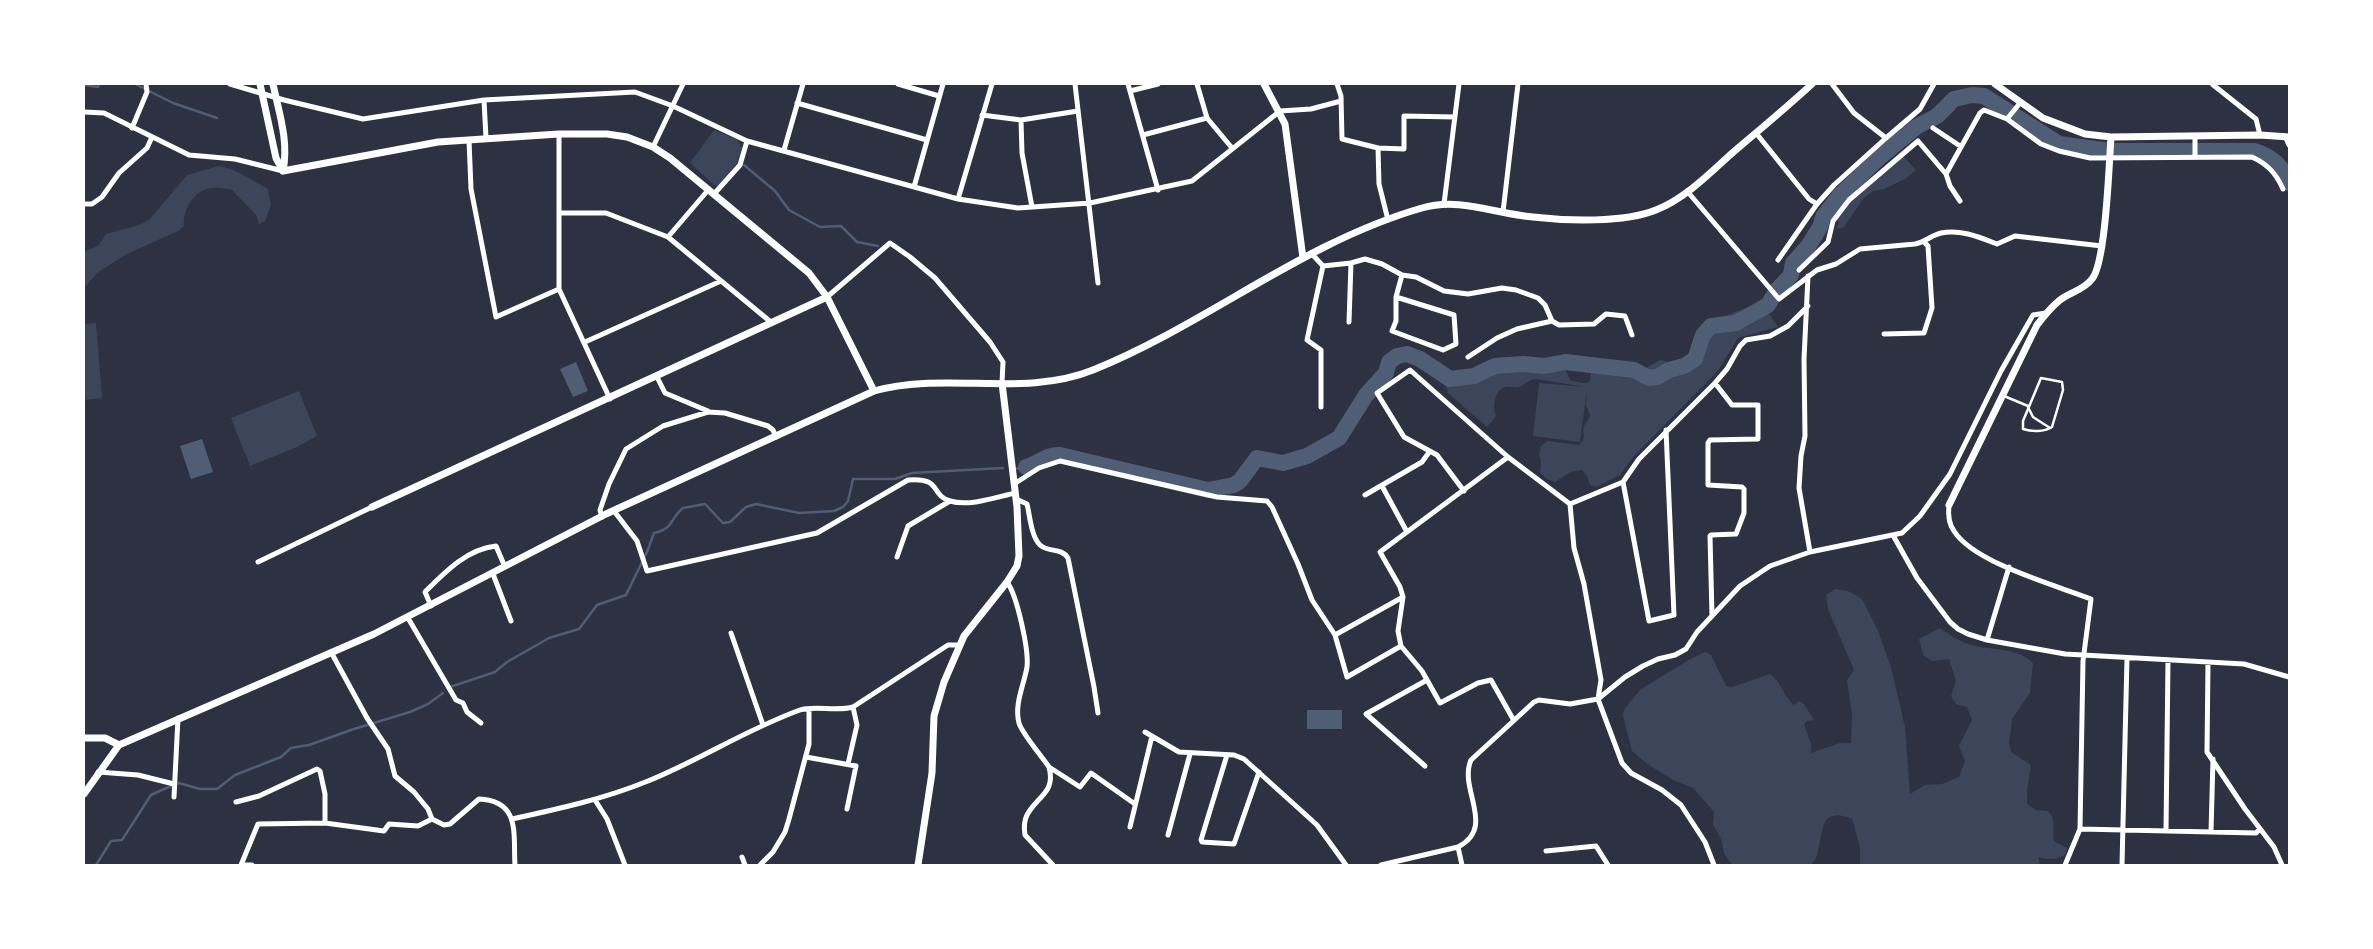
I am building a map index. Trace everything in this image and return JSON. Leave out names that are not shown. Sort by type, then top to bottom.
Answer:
[{"type":"street","points":[[132,128],[147,92],[146,84]]},
{"type":"street","points":[[230,84],[276,98],[363,119],[484,100],[627,92],[644,95],[673,106],[747,141],[958,199],[1018,208],[1090,203],[1158,190],[1192,181],[1280,111],[1311,109],[1341,101]]},
{"type":"street","points":[[260,84],[276,158],[283,171]]},
{"type":"street","points":[[273,84],[284,137],[286,156],[283,171]]},
{"type":"street","points":[[653,147],[683,84]]},
{"type":"street","points":[[784,150],[803,84]]},
{"type":"street","points":[[898,84],[939,96]]},
{"type":"street","points":[[914,187],[943,84]]},
{"type":"street","points":[[958,199],[992,84]]},
{"type":"street","points":[[1075,84],[1098,283]]},
{"type":"street","points":[[1128,84],[1158,190]]},
{"type":"street","points":[[1130,91],[1158,84]]},
{"type":"street","points":[[1198,84],[1207,118],[1232,148]]},
{"type":"street","points":[[1264,84],[1280,111],[1287,138],[1303,258]]},
{"type":"street","points":[[1338,84],[1341,101],[1342,139],[1378,148],[1404,149],[1404,116],[1455,117]]},
{"type":"street","points":[[1444,204],[1459,84]]},
{"type":"street","points":[[1504,212],[1518,84]]},
{"type":"street","points":[[84,794],[119,745],[408,618],[614,511],[874,391],[892,386],[921,384],[1052,380],[1093,370],[1161,337],[1311,253],[1418,209],[1444,204],[1464,204],[1528,217],[1571,220],[1610,218],[1654,211],[1670,204],[1687,191],[1812,84]]},
{"type":"street","points":[[1832,84],[1854,114],[1886,138]]},
{"type":"street","points":[[1778,260],[1817,204],[1834,185],[1920,109],[1934,84]]},
{"type":"street","points":[[1994,84],[2020,103],[2058,125],[2085,134],[2111,137],[2195,140],[2260,135],[2287,136],[2289,145]]},
{"type":"street","points":[[2212,84],[2256,119],[2260,135]]},
{"type":"street","points":[[484,100],[486,138]]},
{"type":"street","points":[[797,103],[927,140]]},
{"type":"street","points":[[2008,118],[2020,103]]},
{"type":"street","points":[[1946,174],[1960,146],[1984,110],[2008,118],[2036,140],[2059,151],[2090,158],[2195,155],[2252,158],[2263,162],[2272,170],[2282,189]]},
{"type":"street","points":[[982,114],[1021,120],[1078,111]]},
{"type":"street","points":[[84,112],[104,113],[189,155],[235,159],[283,171],[438,142],[559,134],[607,134],[627,137],[653,147],[670,158],[808,273],[827,297],[874,391]]},
{"type":"street","points":[[1143,136],[1207,118]]},
{"type":"street","points":[[1021,120],[1022,152],[1032,208]]},
{"type":"street","points":[[1933,128],[1960,146]]},
{"type":"street","points":[[1756,133],[1809,199],[1817,204]]},
{"type":"street","points":[[559,134],[559,289],[610,398]]},
{"type":"street","points":[[84,204],[92,204],[102,197],[119,173],[147,148],[152,137]]},
{"type":"street","points":[[2065,865],[2080,829],[2080,723],[2084,654],[2091,599],[1984,557],[1953,531],[1948,516],[1949,505],[2037,325],[2046,313],[2061,300],[2086,286],[2093,279],[2098,269],[2102,246],[2111,137]]},
{"type":"street","points":[[469,140],[471,189],[496,317],[559,289]]},
{"type":"street","points":[[2195,140],[2195,155]]},
{"type":"street","points":[[668,237],[740,165],[747,141]]},
{"type":"street","points":[[1800,270],[1828,242],[1833,221],[1849,200],[1918,142],[1946,174],[1950,186],[1960,201]]},
{"type":"street","points":[[1378,148],[1379,184],[1388,220]]},
{"type":"street","points":[[1687,191],[1779,299],[1817,270],[1836,264],[1860,249],[1924,242],[1941,233],[1969,234],[1997,244],[2015,236],[2102,246]]},
{"type":"street","points":[[559,213],[606,213],[668,237],[772,323]]},
{"type":"street","points":[[1884,334],[1924,333],[1932,308],[1928,246],[1924,242]]},
{"type":"street","points":[[258,562],[827,297],[890,243],[910,256],[935,278],[990,342],[1003,362],[1002,383],[1016,496],[1020,550],[1017,566],[1007,582],[959,645],[944,682],[934,716],[932,774],[918,865]]},
{"type":"street","points":[[1311,253],[1324,266]]},
{"type":"street","points":[[1324,266],[1351,263],[1365,259],[1382,264],[1402,275],[1416,277],[1444,291],[1468,294],[1502,288],[1516,290],[1538,298],[1545,305],[1552,321],[1559,325],[1594,324],[1606,314],[1625,316],[1632,335]]},
{"type":"street","points":[[1348,322],[1351,263]]},
{"type":"street","points":[[1321,407],[1321,350],[1307,340],[1324,266]]},
{"type":"street","points":[[1396,297],[1454,315],[1456,344],[1443,350],[1392,331],[1396,321],[1396,297],[1402,275]]},
{"type":"street","points":[[1808,276],[1804,359],[1805,436],[1801,456],[1799,488],[1810,552]]},
{"type":"street","points":[[585,342],[721,281]]},
{"type":"street","points":[[1570,504],[1623,482],[1639,459],[1715,383],[1727,369],[1740,346],[1746,340],[1770,336],[1776,333],[1788,326],[1808,306]]},
{"type":"street","points":[[1382,865],[1458,847],[1468,842],[1476,827],[1468,767],[1471,760],[1513,719],[1534,702],[1539,700],[1570,704],[1598,699],[1625,677],[1643,666],[1658,659],[1675,656],[1686,648],[1740,586],[1770,566],[1810,552],[1894,537],[1902,533],[1924,510],[1950,474],[2001,371],[2033,315],[2046,313]]},
{"type":"street","points":[[1468,357],[1497,338],[1517,329],[1552,321]]},
{"type":"street","points":[[1464,491],[1437,455],[1404,437],[1377,392],[1410,370],[1508,457],[1570,504],[1574,548],[1584,584],[1601,680],[1598,699],[1622,764],[1631,773],[1662,790],[1681,805],[1705,842],[1714,865]]},
{"type":"street","points":[[657,377],[665,393],[708,412],[725,413],[768,426],[773,430],[776,437]]},
{"type":"street","points":[[1712,616],[1710,536],[1711,534],[1736,534],[1744,513],[1744,489],[1742,487],[1708,486],[1708,442],[1710,440],[1758,439],[1758,405],[1732,404],[1715,383]]},
{"type":"street","points":[[602,517],[600,510],[609,484],[626,449],[663,426],[708,412]]},
{"type":"street","points":[[1623,482],[1649,621],[1674,615],[1666,430]]},
{"type":"street","points":[[1365,496],[1422,462],[1430,452]]},
{"type":"street","points":[[1508,457],[1380,552],[1400,587],[1403,597],[1398,631],[1401,646],[1422,671],[1440,703],[1478,683],[1491,680],[1513,719]]},
{"type":"street","points":[[1014,480],[1039,468],[1060,461],[1217,497],[1234,496],[1267,501],[1272,507],[1298,564],[1312,600],[1335,635],[1348,676],[1401,646]]},
{"type":"street","points":[[614,511],[641,550],[648,571],[817,533],[908,480],[921,479],[931,482],[940,494],[950,501]]},
{"type":"street","points":[[1382,486],[1408,532]]},
{"type":"street","points":[[897,557],[908,526],[950,501],[984,502],[1016,496],[1027,504],[1038,543],[1042,547],[1059,550],[1068,558],[1098,714]]},
{"type":"street","points":[[1894,537],[1916,578],[1950,622],[1958,629],[1987,640],[2065,654],[2244,664],[2289,677]]},
{"type":"street","points":[[431,606],[425,592],[462,559],[481,548],[496,546],[505,568]]},
{"type":"street","points":[[1987,640],[2009,567]]},
{"type":"street","points":[[493,574],[511,621]]},
{"type":"street","points":[[1007,582],[1013,590],[1026,644],[1027,666],[1019,699],[1019,725],[1049,767],[1080,787],[1091,774],[1135,804]]},
{"type":"street","points":[[1335,635],[1403,597]]},
{"type":"street","points":[[408,618],[456,700],[463,703],[467,712],[482,723]]},
{"type":"street","points":[[731,634],[762,725]]},
{"type":"street","points":[[512,818],[595,800],[648,781],[762,725],[803,709],[844,709],[853,707],[948,645],[959,645]]},
{"type":"street","points":[[331,652],[370,724],[388,749],[395,776],[414,792],[428,809],[432,819],[439,824],[450,824],[479,799],[501,803],[509,810],[512,818],[515,865]]},
{"type":"street","points":[[2122,865],[2127,658]]},
{"type":"street","points":[[2166,831],[2168,660]]},
{"type":"street","points":[[2208,663],[2207,752],[2274,847],[2282,865]]},
{"type":"street","points":[[1425,766],[1366,714],[1427,680]]},
{"type":"street","points":[[848,764],[857,725],[853,707]]},
{"type":"street","points":[[760,865],[773,852],[784,832],[809,744],[809,710]]},
{"type":"street","points":[[174,797],[178,718]]},
{"type":"street","points":[[1145,732],[1179,752],[1227,755],[1244,759],[1317,825],[1346,865]]},
{"type":"street","points":[[1130,827],[1152,736]]},
{"type":"street","points":[[84,738],[105,738],[119,745]]},
{"type":"street","points":[[1168,835],[1190,754]]},
{"type":"street","points":[[1227,755],[1201,840],[1202,842],[1234,844],[1259,772]]},
{"type":"street","points":[[806,757],[856,766],[847,809]]},
{"type":"street","points":[[2211,832],[2213,758]]},
{"type":"street","points":[[1049,767],[1050,785],[1027,815],[1025,835],[1053,865]]},
{"type":"street","points":[[236,802],[260,796],[317,770],[320,771],[325,794],[325,823]]},
{"type":"street","points":[[98,772],[138,775],[174,786]]},
{"type":"street","points":[[595,800],[607,819],[625,865]]},
{"type":"street","points":[[252,865],[241,865],[258,824],[325,823],[384,831],[389,824],[418,826],[432,819]]},
{"type":"street","points":[[2080,829],[2256,833],[2260,829]]},
{"type":"street","points":[[1546,851],[1596,846],[1608,865]]},
{"type":"street","points":[[1458,847],[1462,865]]},
{"type":"street","points":[[742,857],[745,865]]},
{"type":"lane","points":[[2042,378],[2060,381],[2064,386],[2050,428],[2042,430],[2023,429],[2023,420],[2028,406],[2042,378]]},
{"type":"lane","points":[[2002,396],[2028,406],[2033,417],[2050,428]]},
{"type":"shaded area","points":[[714,130],[738,140],[742,149],[737,163],[718,186],[714,185],[690,163]]},
{"type":"shaded area","points":[[1903,156],[1916,170],[1905,179],[1884,189],[1873,191],[1863,199],[1844,227],[1836,229],[1839,222],[1836,219],[1850,201]]},
{"type":"shaded area","points":[[219,166],[239,173],[268,189],[271,205],[265,221],[259,224],[256,215],[232,190],[206,189],[195,196],[187,207],[184,226],[178,231],[125,255],[97,273],[84,288],[84,252],[98,246],[106,234],[139,225],[150,219],[187,175]]},
{"type":"shaded area","points":[[1756,304],[1767,311],[1778,327],[1738,338],[1718,371],[1633,457],[1620,475],[1597,487],[1590,485],[1587,476],[1582,470],[1571,472],[1555,482],[1547,479],[1540,473],[1541,461],[1539,455],[1541,446],[1548,441],[1579,445],[1583,440],[1584,426],[1590,415],[1586,405],[1587,389],[1580,442],[1533,436],[1539,383],[1587,387],[1535,379],[1520,386],[1502,388],[1495,399],[1494,408],[1496,416],[1487,427],[1448,393],[1445,383],[1452,373],[1466,374],[1506,361],[1530,363],[1555,358],[1564,367],[1571,381],[1584,383],[1590,382],[1591,373],[1596,369],[1630,372],[1644,369],[1660,360],[1668,362],[1681,361],[1696,346],[1704,324]]},
{"type":"shaded area","points":[[96,323],[102,398],[84,400],[84,324]]},
{"type":"shaded area","points":[[576,362],[588,391],[573,397],[560,369]]},
{"type":"shaded area","points":[[299,391],[317,436],[297,447],[250,466],[231,418]]},
{"type":"shaded area","points":[[202,439],[213,472],[191,479],[180,446]]},
{"type":"shaded area","points":[[1835,589],[1848,591],[1862,599],[1878,631],[1891,667],[1905,727],[1910,794],[1925,785],[1942,784],[1959,777],[1965,761],[1959,746],[1972,720],[1967,707],[1956,704],[1951,696],[1956,681],[1949,659],[1932,661],[1923,655],[1919,639],[1940,628],[1955,638],[1971,645],[2013,652],[2033,663],[2030,693],[2012,719],[2009,743],[2011,752],[2031,765],[2027,804],[2036,810],[2048,811],[2053,822],[2054,841],[2067,848],[2066,854],[2053,859],[2038,857],[2040,865],[1860,865],[1860,847],[1852,819],[1839,815],[1831,817],[1825,822],[1816,858],[1811,865],[1732,865],[1724,853],[1721,838],[1713,825],[1714,812],[1693,788],[1673,780],[1646,763],[1632,751],[1623,715],[1625,708],[1641,689],[1705,652],[1711,655],[1726,686],[1732,687],[1770,674],[1794,705],[1799,701],[1804,704],[1814,720],[1807,721],[1804,724],[1811,744],[1811,753],[1840,743],[1851,743],[1852,714],[1847,680],[1854,670],[1828,609],[1826,595]]},
{"type":"shaded area","points":[[1307,710],[1342,710],[1342,729],[1307,729]]},
{"type":"waterway","points":[[84,85],[98,87],[99,84]]},
{"type":"waterway","points":[[135,84],[173,103],[217,118]]},
{"type":"waterway","points":[[1026,467],[1051,456],[1060,455],[1208,490],[1234,485],[1240,481],[1257,458],[1283,463],[1307,456],[1339,438],[1366,395],[1386,373],[1389,362],[1397,356],[1407,354],[1420,359],[1450,379],[1474,376],[1495,366],[1523,364],[1544,366],[1565,362],[1634,370],[1649,378],[1657,377],[1669,370],[1684,366],[1695,359],[1703,335],[1711,326],[1736,323],[1768,305],[1777,290],[1791,275],[1793,263],[1809,245],[1820,227],[1823,217],[1840,195],[1881,156],[1916,127],[1937,116],[1954,99],[1972,95],[1984,96],[2059,144],[2110,151],[2254,151],[2276,162],[2289,183]]},
{"type":"waterway","points":[[744,165],[775,191],[789,210],[820,227],[841,226],[857,242],[878,246]]},
{"type":"waterway","points":[[1015,469],[1026,467]]},
{"type":"waterway","points":[[450,687],[495,672],[507,662],[549,638],[579,629],[597,605],[626,595],[654,533],[669,526],[683,508],[705,504],[723,523],[730,522],[746,507],[756,504],[799,513],[834,511],[843,507],[848,501],[853,479],[895,479],[912,473],[1003,468]]},
{"type":"waterway","points":[[96,865],[111,841],[122,840],[151,795],[179,783],[200,789],[217,789],[235,775],[281,757],[291,748],[309,745],[410,712],[428,704],[443,693]]}]
